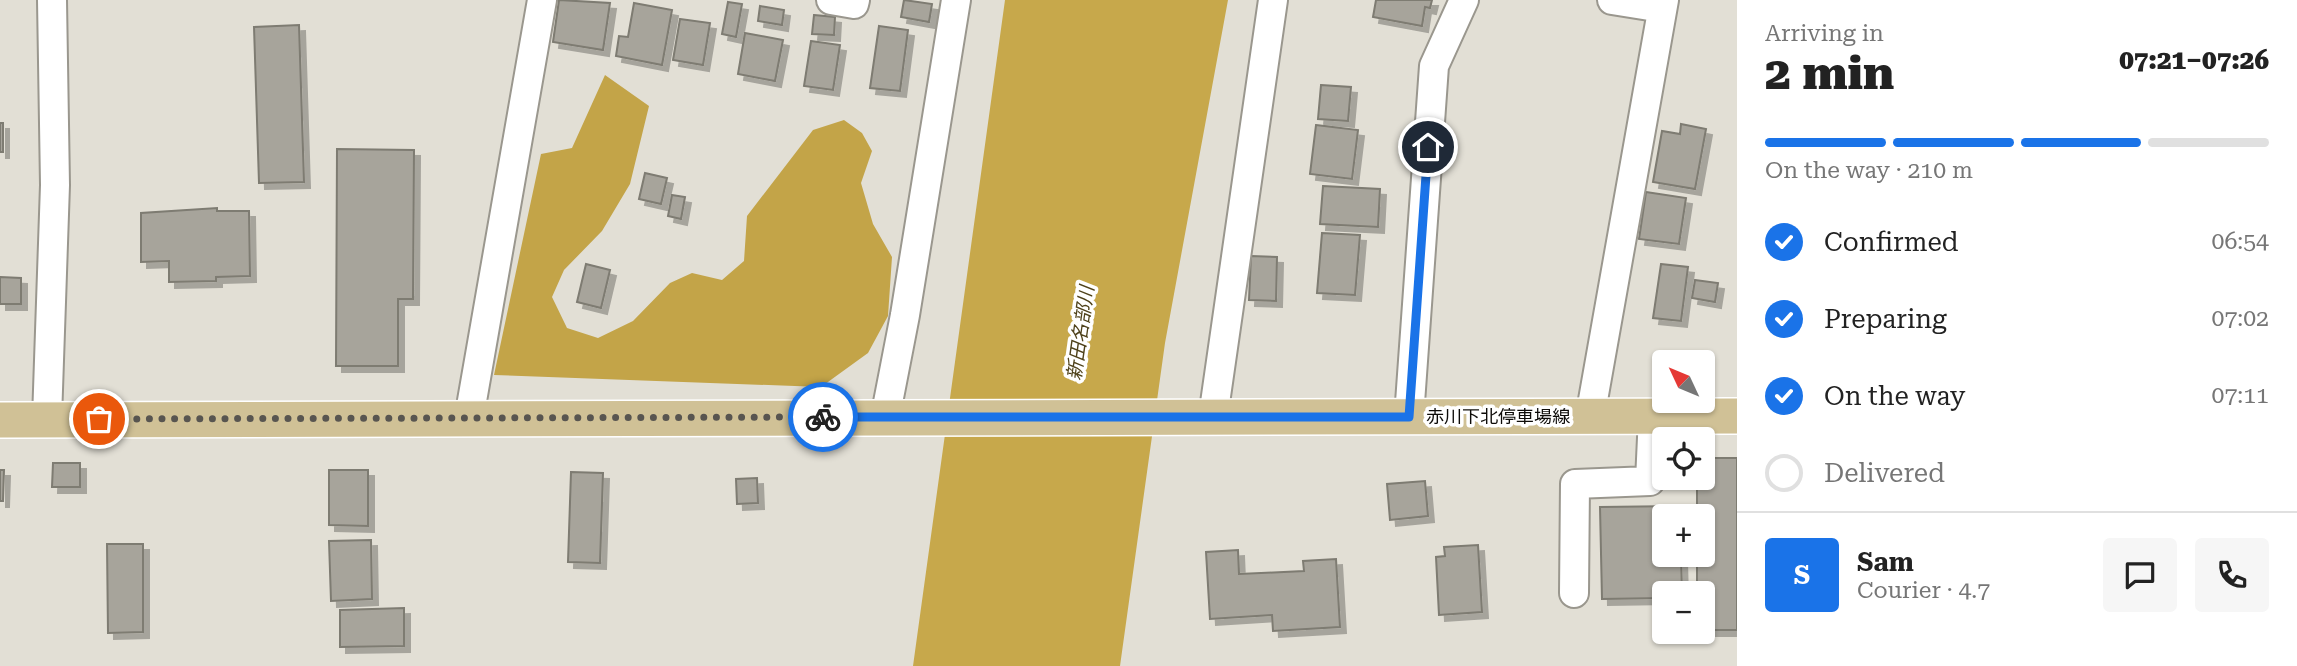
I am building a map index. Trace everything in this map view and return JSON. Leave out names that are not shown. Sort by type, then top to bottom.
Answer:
[{"type":"main road","name":"赤川下北停車場線","points":[[0,419],[947,420],[1737,416]]},
{"type":"street","points":[[47,419],[55,186],[52,0]]},
{"type":"street","points":[[468,418],[542,0]]},
{"type":"street","points":[[831,0],[854,4],[855,0]]},
{"type":"street","points":[[885,418],[905,315],[956,0]]},
{"type":"street","points":[[1206,417],[1273,0]]},
{"type":"street","points":[[1409,417],[1434,66],[1464,0]]},
{"type":"street","points":[[1590,417],[1663,4],[1612,0]]},
{"type":"street","points":[[1574,593],[1575,484],[1650,481],[1653,416]]},
{"type":"shaded area","points":[[605,75],[649,106],[630,184],[602,231],[564,270],[552,297],[567,328],[598,338],[633,321],[670,283],[692,273],[722,280],[744,261],[747,216],[813,130],[844,120],[862,133],[872,151],[861,183],[873,224],[892,257],[888,316],[868,353],[821,387],[494,375],[541,154],[572,148]]},
{"type":"water","name":"新田名部川","points":[[1005,0],[1228,0],[1165,343],[1120,666],[913,666]]},
{"type":"building","points":[[559,0],[610,3],[603,50],[553,42]]},
{"type":"building","points":[[904,0],[932,4],[929,22],[901,17]]},
{"type":"building","points":[[1376,0],[1432,0],[1430,8],[1425,7],[1422,26],[1373,17]]},
{"type":"building","points":[[728,2],[742,4],[736,37],[722,34]]},
{"type":"building","points":[[634,3],[672,10],[662,65],[616,56],[619,36],[628,37]]},
{"type":"building","points":[[760,6],[784,10],[782,25],[758,21]]},
{"type":"building","points":[[814,15],[835,17],[834,35],[812,34]]},
{"type":"building","points":[[680,19],[710,23],[703,65],[673,60]]},
{"type":"building","points":[[299,25],[304,182],[259,183],[254,27]]},
{"type":"building","points":[[879,26],[908,30],[900,91],[870,88]]},
{"type":"building","points":[[745,33],[783,40],[775,81],[738,74]]},
{"type":"building","points":[[811,41],[840,45],[833,90],[804,86]]},
{"type":"building","points":[[1321,85],[1351,87],[1348,121],[1318,119]]},
{"type":"building","points":[[0,123],[3,123],[3,152],[0,152]]},
{"type":"building","points":[[1681,124],[1706,129],[1695,189],[1653,182],[1662,131],[1680,134]]},
{"type":"building","points":[[1316,125],[1358,130],[1352,179],[1310,174]]},
{"type":"building","points":[[337,149],[414,150],[413,299],[398,299],[398,366],[336,366]]},
{"type":"building","points":[[645,173],[667,178],[661,204],[639,199]]},
{"type":"building","points":[[1323,186],[1380,189],[1378,227],[1320,224]]},
{"type":"building","points":[[1646,192],[1686,198],[1679,244],[1639,239]]},
{"type":"building","points":[[672,195],[685,197],[681,219],[668,216]]},
{"type":"building","points":[[217,208],[217,211],[249,211],[250,276],[216,277],[216,281],[169,282],[169,261],[141,262],[141,213]]},
{"type":"building","points":[[1322,233],[1360,235],[1355,295],[1317,293]]},
{"type":"building","points":[[1251,256],[1277,257],[1276,301],[1249,300]]},
{"type":"building","points":[[586,264],[610,270],[601,308],[577,302]]},
{"type":"building","points":[[1661,264],[1688,267],[1681,321],[1653,318]]},
{"type":"building","points":[[0,277],[21,278],[21,304],[0,304]]},
{"type":"building","points":[[1695,280],[1718,283],[1715,302],[1692,298]]},
{"type":"building","points":[[1715,458],[1737,458],[1737,630],[1715,630],[1715,581],[1697,581],[1697,567],[1715,567],[1715,504],[1697,504],[1697,490],[1715,490]]},
{"type":"building","points":[[53,463],[80,463],[80,487],[52,487]]},
{"type":"building","points":[[0,470],[4,470],[3,501],[0,501]]},
{"type":"building","points":[[329,470],[368,470],[368,526],[329,525]]},
{"type":"building","points":[[571,472],[603,473],[600,563],[568,562]]},
{"type":"building","points":[[757,478],[758,503],[737,504],[736,479]]},
{"type":"building","points":[[1425,481],[1428,516],[1390,520],[1387,484]]},
{"type":"building","points":[[1652,506],[1652,567],[1681,567],[1682,581],[1652,581],[1652,598],[1602,599],[1600,507]]},
{"type":"building","points":[[371,540],[372,599],[331,601],[329,541]]},
{"type":"building","points":[[107,544],[143,544],[143,632],[108,633]]},
{"type":"building","points":[[1478,545],[1482,612],[1439,615],[1436,557],[1445,556],[1444,547]]},
{"type":"building","points":[[1238,550],[1239,574],[1304,571],[1303,561],[1336,559],[1340,627],[1273,631],[1272,615],[1210,619],[1206,552]]},
{"type":"building","points":[[404,608],[404,646],[340,647],[340,610]]},
{"type":"way so far","points":[[99,419],[823,417]]},
{"type":"route","points":[[823,417],[947,420],[1409,417],[1428,147]]}]
